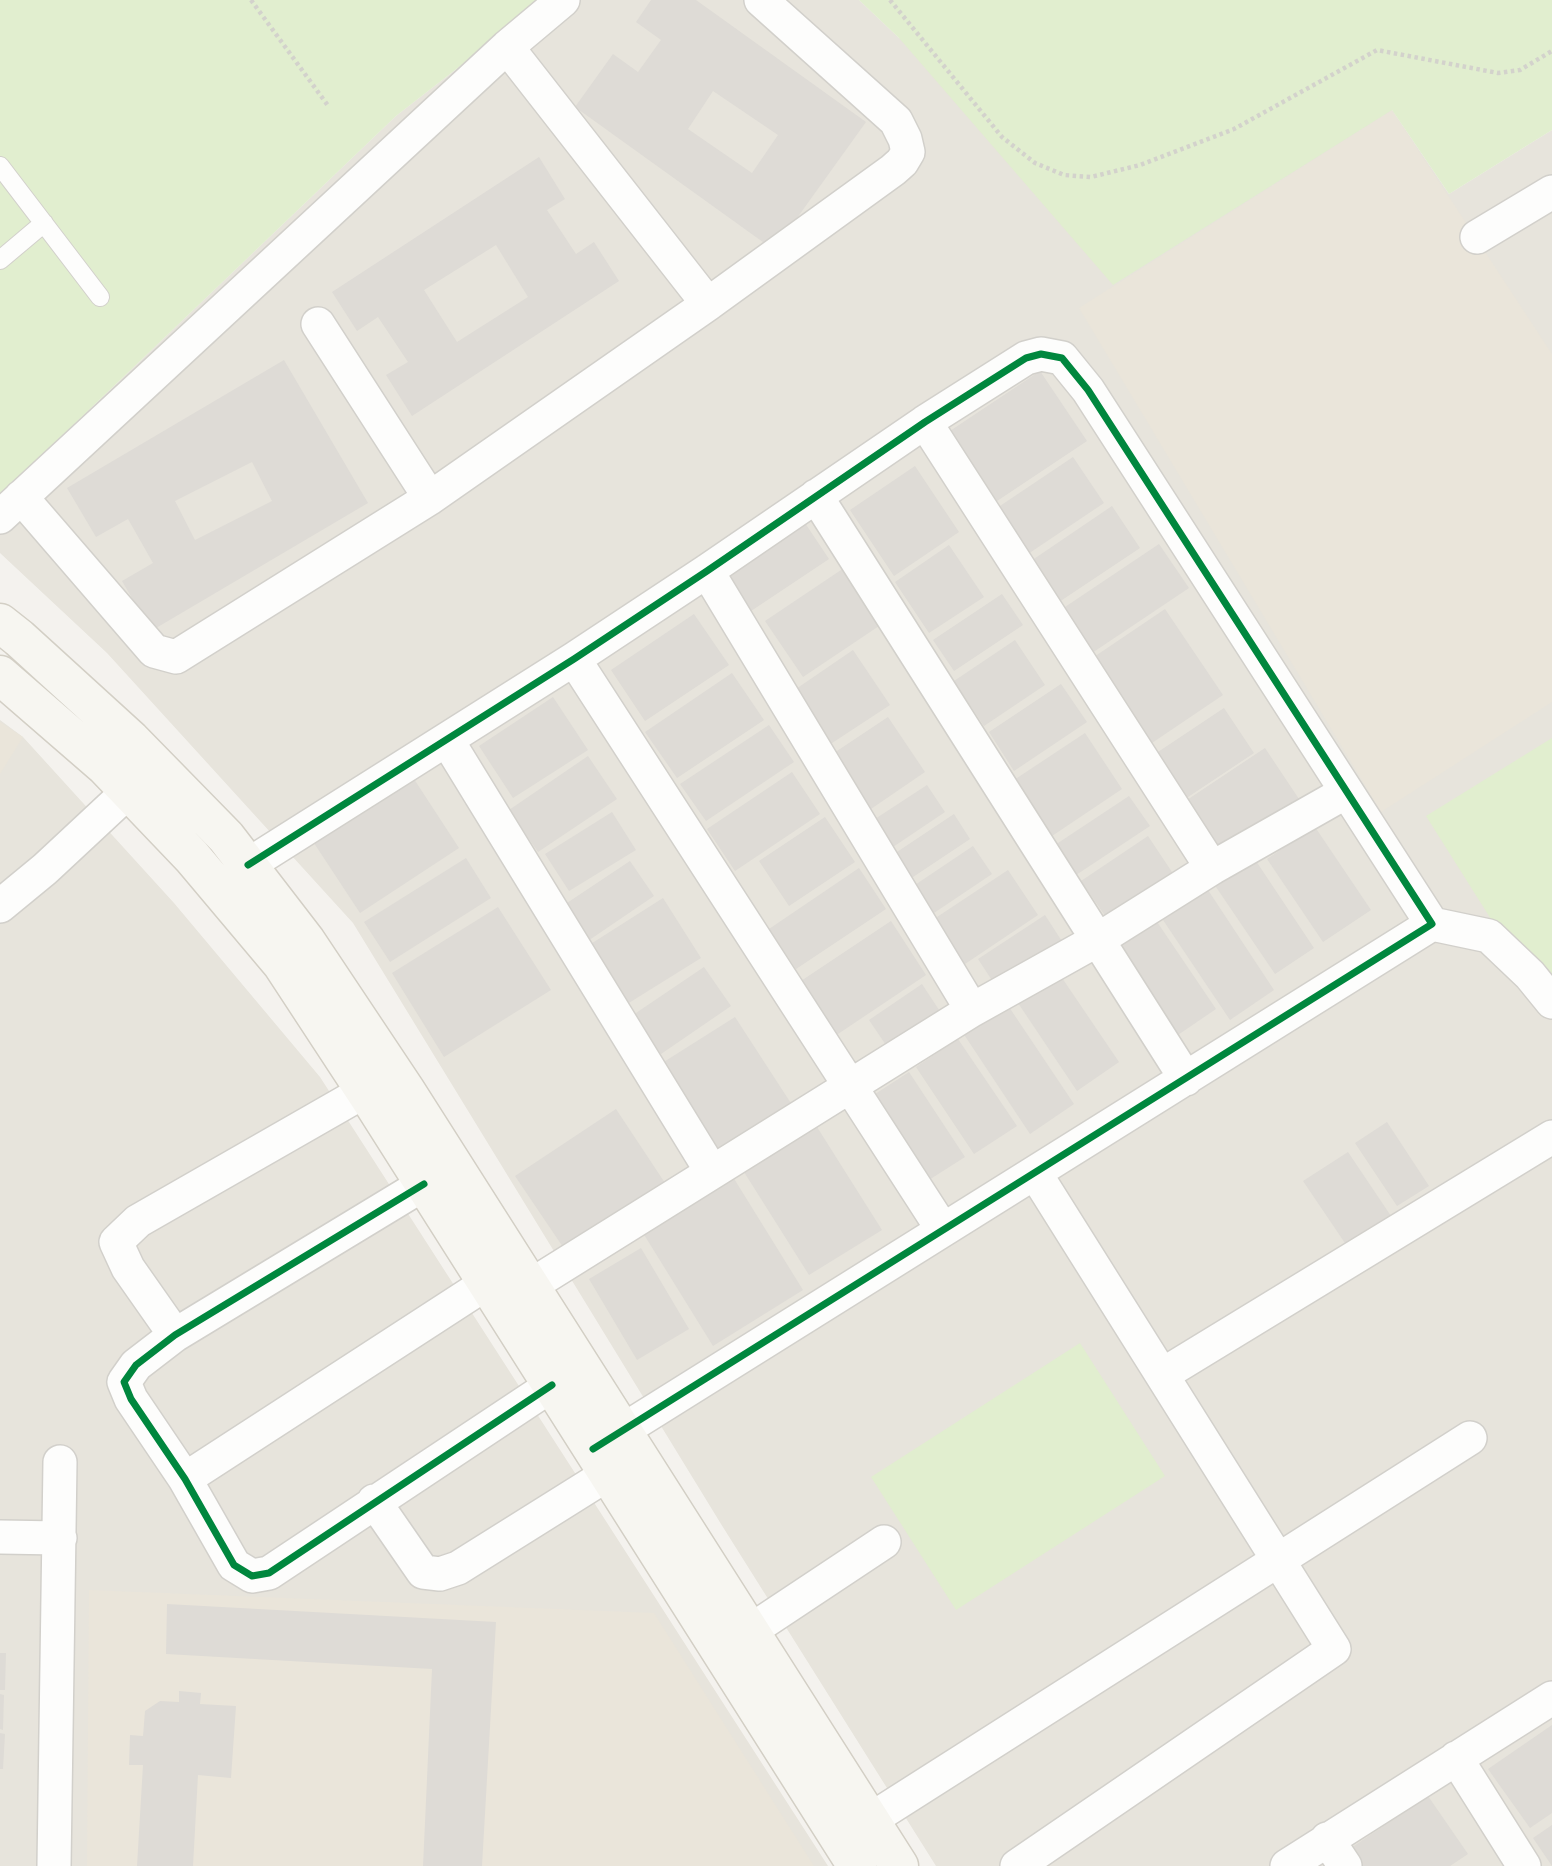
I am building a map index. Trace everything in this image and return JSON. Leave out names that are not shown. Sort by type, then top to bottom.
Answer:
[{"type":"street","points":[[563,0],[507,47],[11,507],[155,651],[176,657],[430,498],[708,304],[902,162],[908,152],[896,121],[761,0]]},
{"type":"street","points":[[507,47],[708,304]]},
{"type":"street","points":[[1477,237],[1552,192]]},
{"type":"street","points":[[318,324],[430,498]]},
{"type":"street","points":[[248,865],[574,659],[925,422],[1026,358],[1041,354],[1062,358],[1088,390],[1432,924]]},
{"type":"street","points":[[925,422],[1212,868]]},
{"type":"street","points":[[816,496],[1186,1079]]},
{"type":"street","points":[[707,571],[972,1010]]},
{"type":"street","points":[[0,623],[157,766],[226,838],[306,941],[530,1286],[608,1451],[857,1866]]},
{"type":"street","points":[[574,659],[943,1230]]},
{"type":"street","points":[[0,675],[106,767],[192,857],[282,964],[552,1385],[608,1451],[750,1631],[899,1866]]},
{"type":"street","points":[[447,740],[712,1172]]},
{"type":"street","points":[[0,906],[45,869],[127,790],[157,766]]},
{"type":"street","points":[[530,1286],[972,1010],[1099,939],[1212,868],[1346,792]]},
{"type":"street","points":[[374,1502],[423,1572],[440,1574],[458,1569],[608,1451],[943,1230],[1432,924],[1489,936],[1530,975],[1552,1002]]},
{"type":"street","points":[[175,1335],[128,1268],[116,1242],[138,1221],[365,1091]]},
{"type":"street","points":[[1162,1375],[1552,1137]]},
{"type":"street","points":[[1017,1866],[1334,1649],[1035,1173]]},
{"type":"street","points":[[424,1184],[175,1335],[136,1365],[124,1382],[131,1398],[185,1479],[234,1564],[252,1576],[269,1573],[552,1385]]},
{"type":"street","points":[[185,1479],[487,1283]]},
{"type":"street","points":[[870,1820],[1470,1438]]},
{"type":"street","points":[[54,1866],[60,1462]]},
{"type":"street","points":[[0,1537],[60,1538]]},
{"type":"street","points":[[750,1631],[884,1542]]},
{"type":"street","points":[[1287,1866],[1336,1852],[1456,1758],[1552,1698]]},
{"type":"street","points":[[1456,1758],[1524,1866]]},
{"type":"lane","points":[[0,166],[100,297]]},
{"type":"lane","points":[[0,260],[44,223]]},
{"type":"path","points":[[251,0],[329,107]]},
{"type":"path","points":[[890,0],[1002,137],[1035,163],[1064,175],[1091,177],[1140,165],[1234,129],[1377,50],[1498,72],[1520,70],[1552,51]]},
{"type":"shaded area","points":[[545,0],[859,0],[899,38],[1392,110],[1449,194],[1552,130],[1552,1866],[936,1866],[721,1524],[353,923],[107,653],[0,553],[0,495],[396,116]]},
{"type":"shaded area","points":[[1392,110],[1552,354],[1552,702],[1381,812],[1079,308]]},
{"type":"shaded area","points":[[0,720],[23,737],[174,903],[320,1077],[828,1866],[0,1866]]},
{"type":"shaded area","points":[[0,722],[23,737],[0,774]]},
{"type":"shaded area","points":[[89,1590],[654,1613],[814,1866],[87,1866]]},
{"type":"green space","points":[[0,0],[545,0],[396,116],[0,495]]},
{"type":"green space","points":[[859,0],[1552,0],[1552,130],[1449,194],[1392,110],[1113,285],[899,38]]},
{"type":"green space","points":[[1552,738],[1552,1016],[1426,816]]},
{"type":"green space","points":[[1080,1343],[1165,1476],[956,1610],[871,1477]]},
{"type":"building","points":[[651,0],[696,0],[866,122],[774,250],[575,107],[613,54],[638,72],[661,40],[636,22]],"holes":[[[713,91],[778,135],[752,173],[688,129]]]},
{"type":"building","points":[[539,157],[565,199],[547,210],[576,254],[594,242],[619,281],[412,416],[386,375],[408,362],[378,317],[357,331],[332,292]],"holes":[[[496,245],[528,297],[457,342],[424,290]]]},
{"type":"building","points":[[284,360],[368,503],[151,631],[122,581],[153,563],[128,519],[96,537],[67,488]],"holes":[[[252,462],[272,501],[195,540],[175,501]]]},
{"type":"building","points":[[1040,371],[1087,441],[997,501],[950,431]]},
{"type":"building","points":[[1073,457],[1104,503],[1022,558],[991,512]]},
{"type":"building","points":[[915,466],[959,532],[894,576],[850,510]]},
{"type":"building","points":[[1112,506],[1140,548],[1053,606],[1025,565]]},
{"type":"building","points":[[805,523],[829,559],[751,611],[727,575]]},
{"type":"building","points":[[1159,544],[1189,588],[1092,653],[1062,609]]},
{"type":"building","points":[[949,545],[984,597],[929,633],[895,582]]},
{"type":"building","points":[[844,568],[882,624],[803,677],[765,621]]},
{"type":"building","points":[[1002,594],[1023,625],[954,671],[933,640]]},
{"type":"building","points":[[1165,609],[1223,695],[1146,747],[1088,661]]},
{"type":"building","points":[[694,614],[729,665],[645,721],[611,670]]},
{"type":"building","points":[[1015,640],[1045,685],[984,726],[954,681]]},
{"type":"building","points":[[853,650],[890,705],[829,745],[793,691]]},
{"type":"building","points":[[732,673],[764,720],[677,778],[645,732]]},
{"type":"building","points":[[1061,684],[1087,722],[1014,771],[989,732]]},
{"type":"building","points":[[553,697],[588,750],[513,798],[479,746]]},
{"type":"building","points":[[1224,708],[1254,753],[1179,803],[1149,758]]},
{"type":"building","points":[[888,717],[925,772],[868,811],[831,755]]},
{"type":"building","points":[[769,725],[794,762],[706,821],[680,784]]},
{"type":"building","points":[[1085,733],[1122,789],[1052,836],[1014,780]]},
{"type":"building","points":[[1265,748],[1301,802],[1223,854],[1187,800]]},
{"type":"building","points":[[588,756],[617,799],[538,852],[509,810]]},
{"type":"building","points":[[792,772],[820,814],[735,871],[707,829]]},
{"type":"building","points":[[412,776],[459,848],[360,913],[312,840]]},
{"type":"building","points":[[927,785],[945,812],[893,847],[875,819]]},
{"type":"building","points":[[1129,796],[1150,826],[1076,875],[1055,845]]},
{"type":"building","points":[[612,812],[636,850],[569,891],[545,854]]},
{"type":"building","points":[[954,814],[970,839],[901,885],[885,860]]},
{"type":"building","points":[[825,817],[855,862],[789,906],[759,861]]},
{"type":"building","points":[[1315,827],[1371,910],[1323,942],[1267,859]]},
{"type":"building","points":[[1148,836],[1174,875],[1108,920],[1081,881]]},
{"type":"building","points":[[973,846],[992,874],[925,919],[906,891]]},
{"type":"building","points":[[466,858],[491,898],[390,962],[364,922]]},
{"type":"building","points":[[1254,858],[1314,948],[1275,974],[1214,884]]},
{"type":"building","points":[[630,861],[654,896],[579,947],[555,911]]},
{"type":"building","points":[[859,868],[886,909],[796,969],[769,929]]},
{"type":"building","points":[[1008,870],[1038,915],[962,966],[931,921]]},
{"type":"building","points":[[1206,887],[1274,990],[1230,1020],[1161,917]]},
{"type":"building","points":[[663,898],[701,958],[624,1006],[586,947]]},
{"type":"building","points":[[498,907],[551,990],[444,1057],[392,973]]},
{"type":"building","points":[[1149,910],[1216,1009],[1172,1039],[1105,939]]},
{"type":"building","points":[[1045,915],[1065,946],[999,991],[978,959]]},
{"type":"building","points":[[891,921],[926,975],[835,1036],[798,983]]},
{"type":"building","points":[[704,967],[731,1006],[661,1054],[633,1015]]},
{"type":"building","points":[[1058,972],[1119,1062],[1077,1091],[1016,1000]]},
{"type":"building","points":[[922,984],[943,1016],[890,1051],[869,1020]]},
{"type":"building","points":[[1007,1004],[1074,1104],[1030,1134],[963,1033]]},
{"type":"building","points":[[735,1017],[796,1111],[720,1160],[659,1065]]},
{"type":"building","points":[[958,1039],[1017,1126],[974,1154],[916,1067]]},
{"type":"building","points":[[909,1072],[965,1157],[921,1185],[866,1100]]},
{"type":"building","points":[[616,1109],[667,1186],[567,1253],[515,1176]]},
{"type":"building","points":[[1387,1122],[1429,1186],[1397,1206],[1355,1143]]},
{"type":"building","points":[[817,1127],[882,1230],[809,1275],[744,1172]]},
{"type":"building","points":[[1348,1152],[1393,1219],[1349,1249],[1303,1181]]},
{"type":"building","points":[[733,1177],[803,1290],[713,1346],[643,1233]]},
{"type":"building","points":[[641,1248],[689,1329],[637,1360],[589,1279]]},
{"type":"building","points":[[167,1604],[496,1622],[482,1866],[423,1866],[432,1669],[166,1654]]},
{"type":"building","points":[[0,1653],[6,1653],[5,1690],[0,1690]]},
{"type":"building","points":[[179,1691],[201,1693],[200,1704],[236,1706],[231,1778],[198,1775],[193,1866],[137,1866],[143,1765],[129,1765],[130,1735],[143,1736],[145,1711],[160,1701],[179,1702]]},
{"type":"building","points":[[0,1694],[4,1695],[3,1730],[0,1729]]},
{"type":"building","points":[[1552,1725],[1552,1813],[1530,1828],[1488,1769]]},
{"type":"building","points":[[0,1733],[5,1734],[3,1769],[0,1769]]},
{"type":"building","points":[[1428,1796],[1468,1854],[1450,1866],[1359,1866],[1348,1850]]},
{"type":"building","points":[[1552,1825],[1552,1866],[1533,1838]]},
{"type":"cycle path","points":[[248,865],[574,659],[925,422],[1026,358],[1041,354],[1062,358],[1088,390],[1432,924],[593,1449]]},
{"type":"cycle path","points":[[424,1184],[175,1335],[136,1365],[124,1382],[131,1399],[185,1479],[234,1565],[252,1576],[269,1573],[552,1385]]}]
